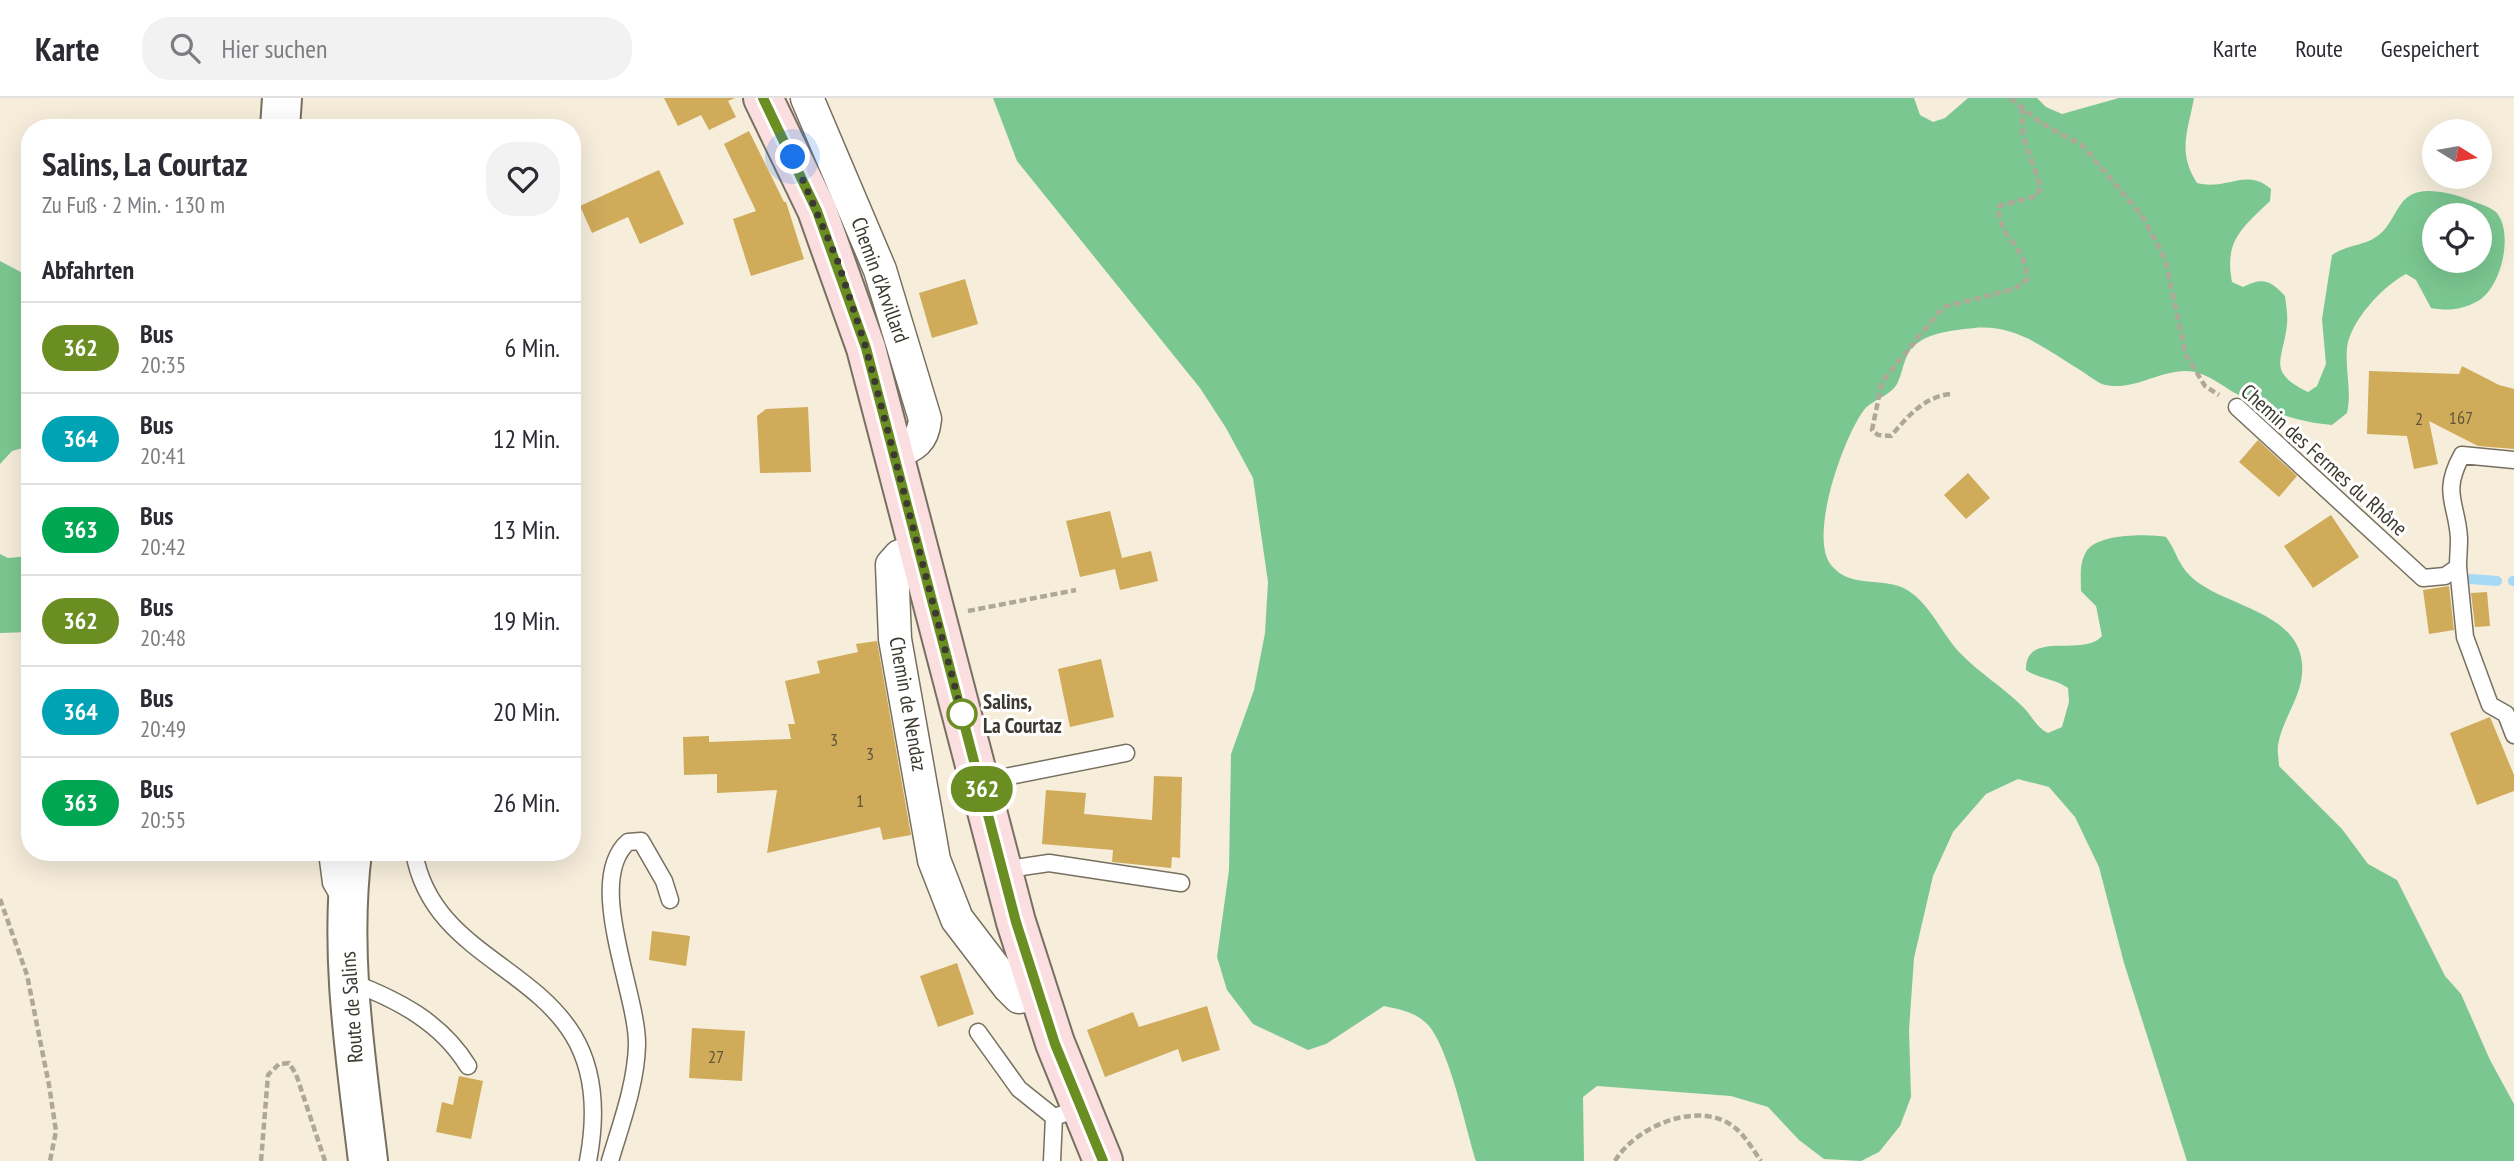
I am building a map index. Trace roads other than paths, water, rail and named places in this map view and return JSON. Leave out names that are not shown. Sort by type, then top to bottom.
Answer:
[{"type":"main road","points":[[763,98],[817,211],[838,262],[866,348],[1068,1113],[1103,1161]]},
{"type":"street","points":[[281,119],[282,98]]},
{"type":"street","name":"Chemin d'Arvillard","points":[[807,98],[880,270],[925,419],[920,439],[910,447],[895,452]]},
{"type":"street","name":"Chemin de Nendaz","points":[[919,550],[900,556],[892,565],[891,576],[895,639],[934,860],[957,919],[1009,988],[1019,997],[1038,994]]},
{"type":"street","name":"Route de Salins","points":[[351,861],[347,911],[349,981],[368,1161]]},
{"type":"lane","name":"Chemin des Fermes du Rhône","points":[[2237,407],[2423,578],[2445,576],[2458,567]]},
{"type":"lane","points":[[2514,460],[2462,456],[2456,467],[2450,500],[2459,536],[2458,567],[2465,637],[2490,705],[2506,714],[2514,735]]},
{"type":"lane","points":[[980,782],[1126,753]]},
{"type":"lane","points":[[610,1161],[635,1068],[637,1046],[633,1008],[616,941],[612,908],[615,865],[622,847],[628,842],[641,841],[649,852],[670,900]]},
{"type":"lane","points":[[328,861],[331,883],[347,911]]},
{"type":"lane","points":[[416,861],[420,877],[438,912],[548,1003],[575,1036],[582,1050],[591,1097],[587,1161]]},
{"type":"lane","points":[[1002,870],[1049,863],[1181,883]]},
{"type":"lane","points":[[349,981],[428,1019],[456,1047],[468,1066]]},
{"type":"lane","points":[[978,1032],[1019,1089],[1068,1113],[1052,1161]]},
{"type":"waterway","points":[[2471,579],[2497,581]]},
{"type":"place","name":"Salins, La Courtaz","points":[[962,714]]}]
